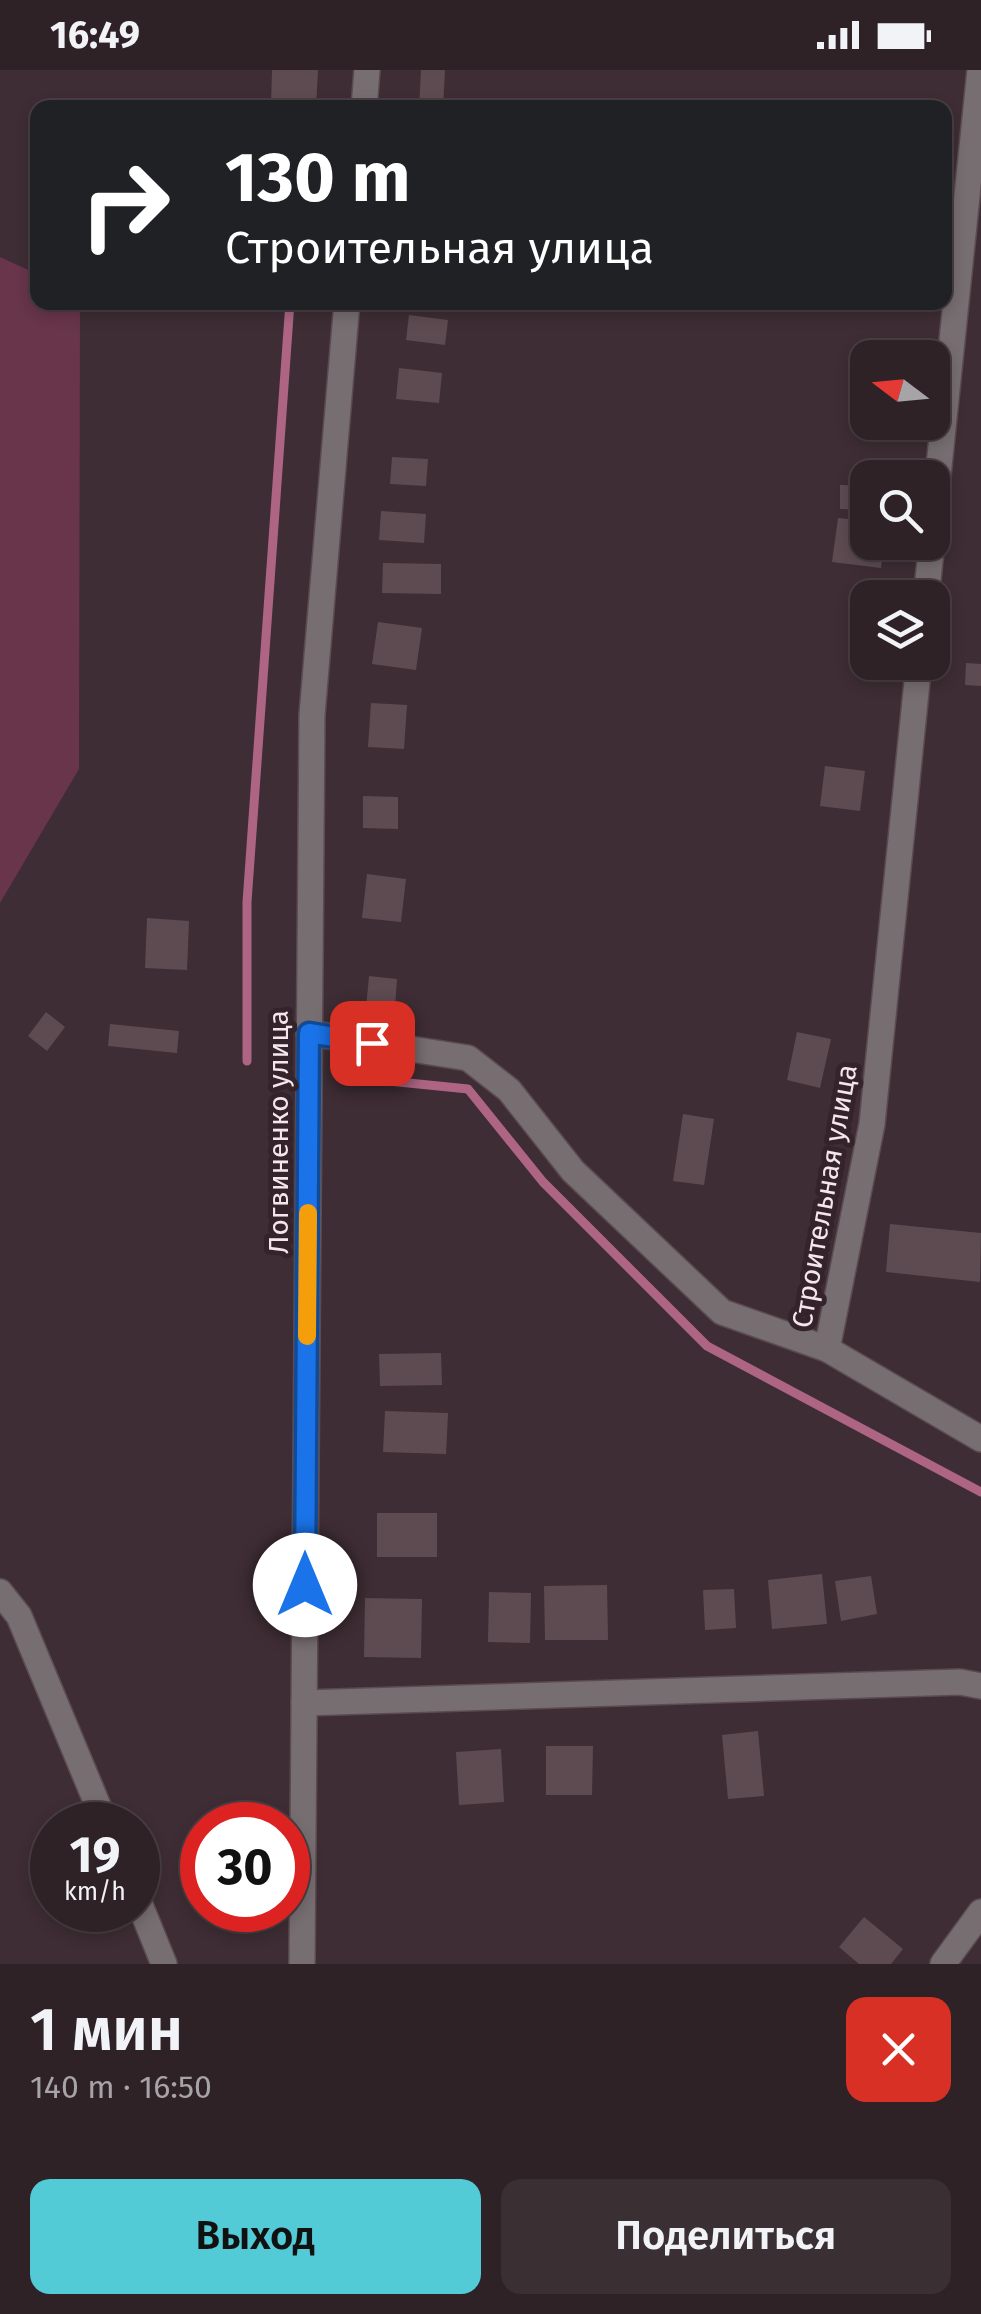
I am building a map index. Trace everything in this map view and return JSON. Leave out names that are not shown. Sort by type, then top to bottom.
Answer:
[{"type":"street","points":[[365,100],[368,70]]},
{"type":"street","points":[[940,460],[980,70]]},
{"type":"street","name":"Логвиненко улица","points":[[302,1964],[312,715],[346,310]]},
{"type":"street","name":"Строительная улица","points":[[309,1033],[468,1058],[509,1090],[573,1171],[722,1312],[827,1350],[872,1124],[917,680]]},
{"type":"street","points":[[827,1350],[981,1439]]},
{"type":"street","points":[[0,1592],[18,1616],[96,1802]]},
{"type":"street","points":[[304,1704],[940,1682],[981,1686]]},
{"type":"street","points":[[942,1964],[981,1912]]},
{"type":"street","points":[[151,1932],[164,1964]]},
{"type":"shaded area","points":[[0,257],[30,271],[30,310],[80,310],[79,769],[0,903]]},
{"type":"building","points":[[272,70],[318,70],[316,100],[271,100]]},
{"type":"building","points":[[421,70],[445,70],[443,100],[419,100]]},
{"type":"building","points":[[409,315],[448,320],[445,345],[406,340]]},
{"type":"building","points":[[399,368],[442,373],[439,403],[396,399]]},
{"type":"building","points":[[392,457],[428,459],[426,486],[390,484]]},
{"type":"building","points":[[840,485],[850,485],[850,509],[840,509]]},
{"type":"building","points":[[381,511],[426,514],[424,543],[379,540]]},
{"type":"building","points":[[838,518],[850,519],[850,560],[882,560],[881,568],[832,562]]},
{"type":"building","points":[[383,563],[441,564],[441,594],[382,593]]},
{"type":"building","points":[[378,622],[422,628],[416,670],[372,664]]},
{"type":"building","points":[[966,663],[981,664],[981,686],[965,685]]},
{"type":"building","points":[[371,703],[407,705],[404,749],[368,747]]},
{"type":"building","points":[[825,766],[865,771],[860,811],[820,806]]},
{"type":"building","points":[[363,796],[398,797],[398,829],[363,828]]},
{"type":"building","points":[[367,874],[406,879],[401,922],[362,918]]},
{"type":"building","points":[[147,918],[189,921],[187,970],[145,968]]},
{"type":"building","points":[[369,976],[397,979],[394,1021],[365,1019]]},
{"type":"building","points":[[46,1012],[65,1027],[47,1051],[28,1036]]},
{"type":"building","points":[[110,1024],[179,1031],[177,1053],[108,1046]]},
{"type":"building","points":[[797,1032],[831,1039],[820,1088],[787,1080]]},
{"type":"building","points":[[683,1114],[714,1119],[704,1185],[673,1181]]},
{"type":"building","points":[[890,1224],[981,1233],[980,1282],[886,1272]]},
{"type":"building","points":[[441,1353],[442,1385],[380,1386],[379,1354]]},
{"type":"building","points":[[385,1411],[448,1413],[446,1454],[383,1452]]},
{"type":"building","points":[[377,1513],[437,1513],[437,1557],[377,1557]]},
{"type":"building","points":[[822,1574],[827,1624],[772,1629],[768,1580]]},
{"type":"building","points":[[871,1576],[877,1614],[841,1621],[835,1581]]},
{"type":"building","points":[[607,1585],[608,1640],[545,1640],[544,1586]]},
{"type":"building","points":[[734,1589],[736,1628],[705,1630],[703,1590]]},
{"type":"building","points":[[489,1592],[531,1593],[530,1643],[488,1642]]},
{"type":"building","points":[[365,1598],[422,1599],[421,1658],[364,1657]]},
{"type":"building","points":[[758,1731],[764,1796],[728,1799],[722,1735]]},
{"type":"building","points":[[546,1746],[593,1746],[592,1795],[546,1795]]},
{"type":"building","points":[[501,1749],[504,1802],[459,1805],[456,1752]]},
{"type":"building","points":[[864,1917],[903,1949],[891,1964],[859,1964],[839,1947]]},
{"type":"waterway","points":[[247,1061],[247,902],[289,310]]},
{"type":"waterway","points":[[359,1078],[468,1089],[543,1182],[707,1346],[981,1492]]},
{"type":"slow traffic","points":[[307,1336],[308,1213]]},
{"type":"route","points":[[305,1585],[309,1033],[372,1043]]}]
